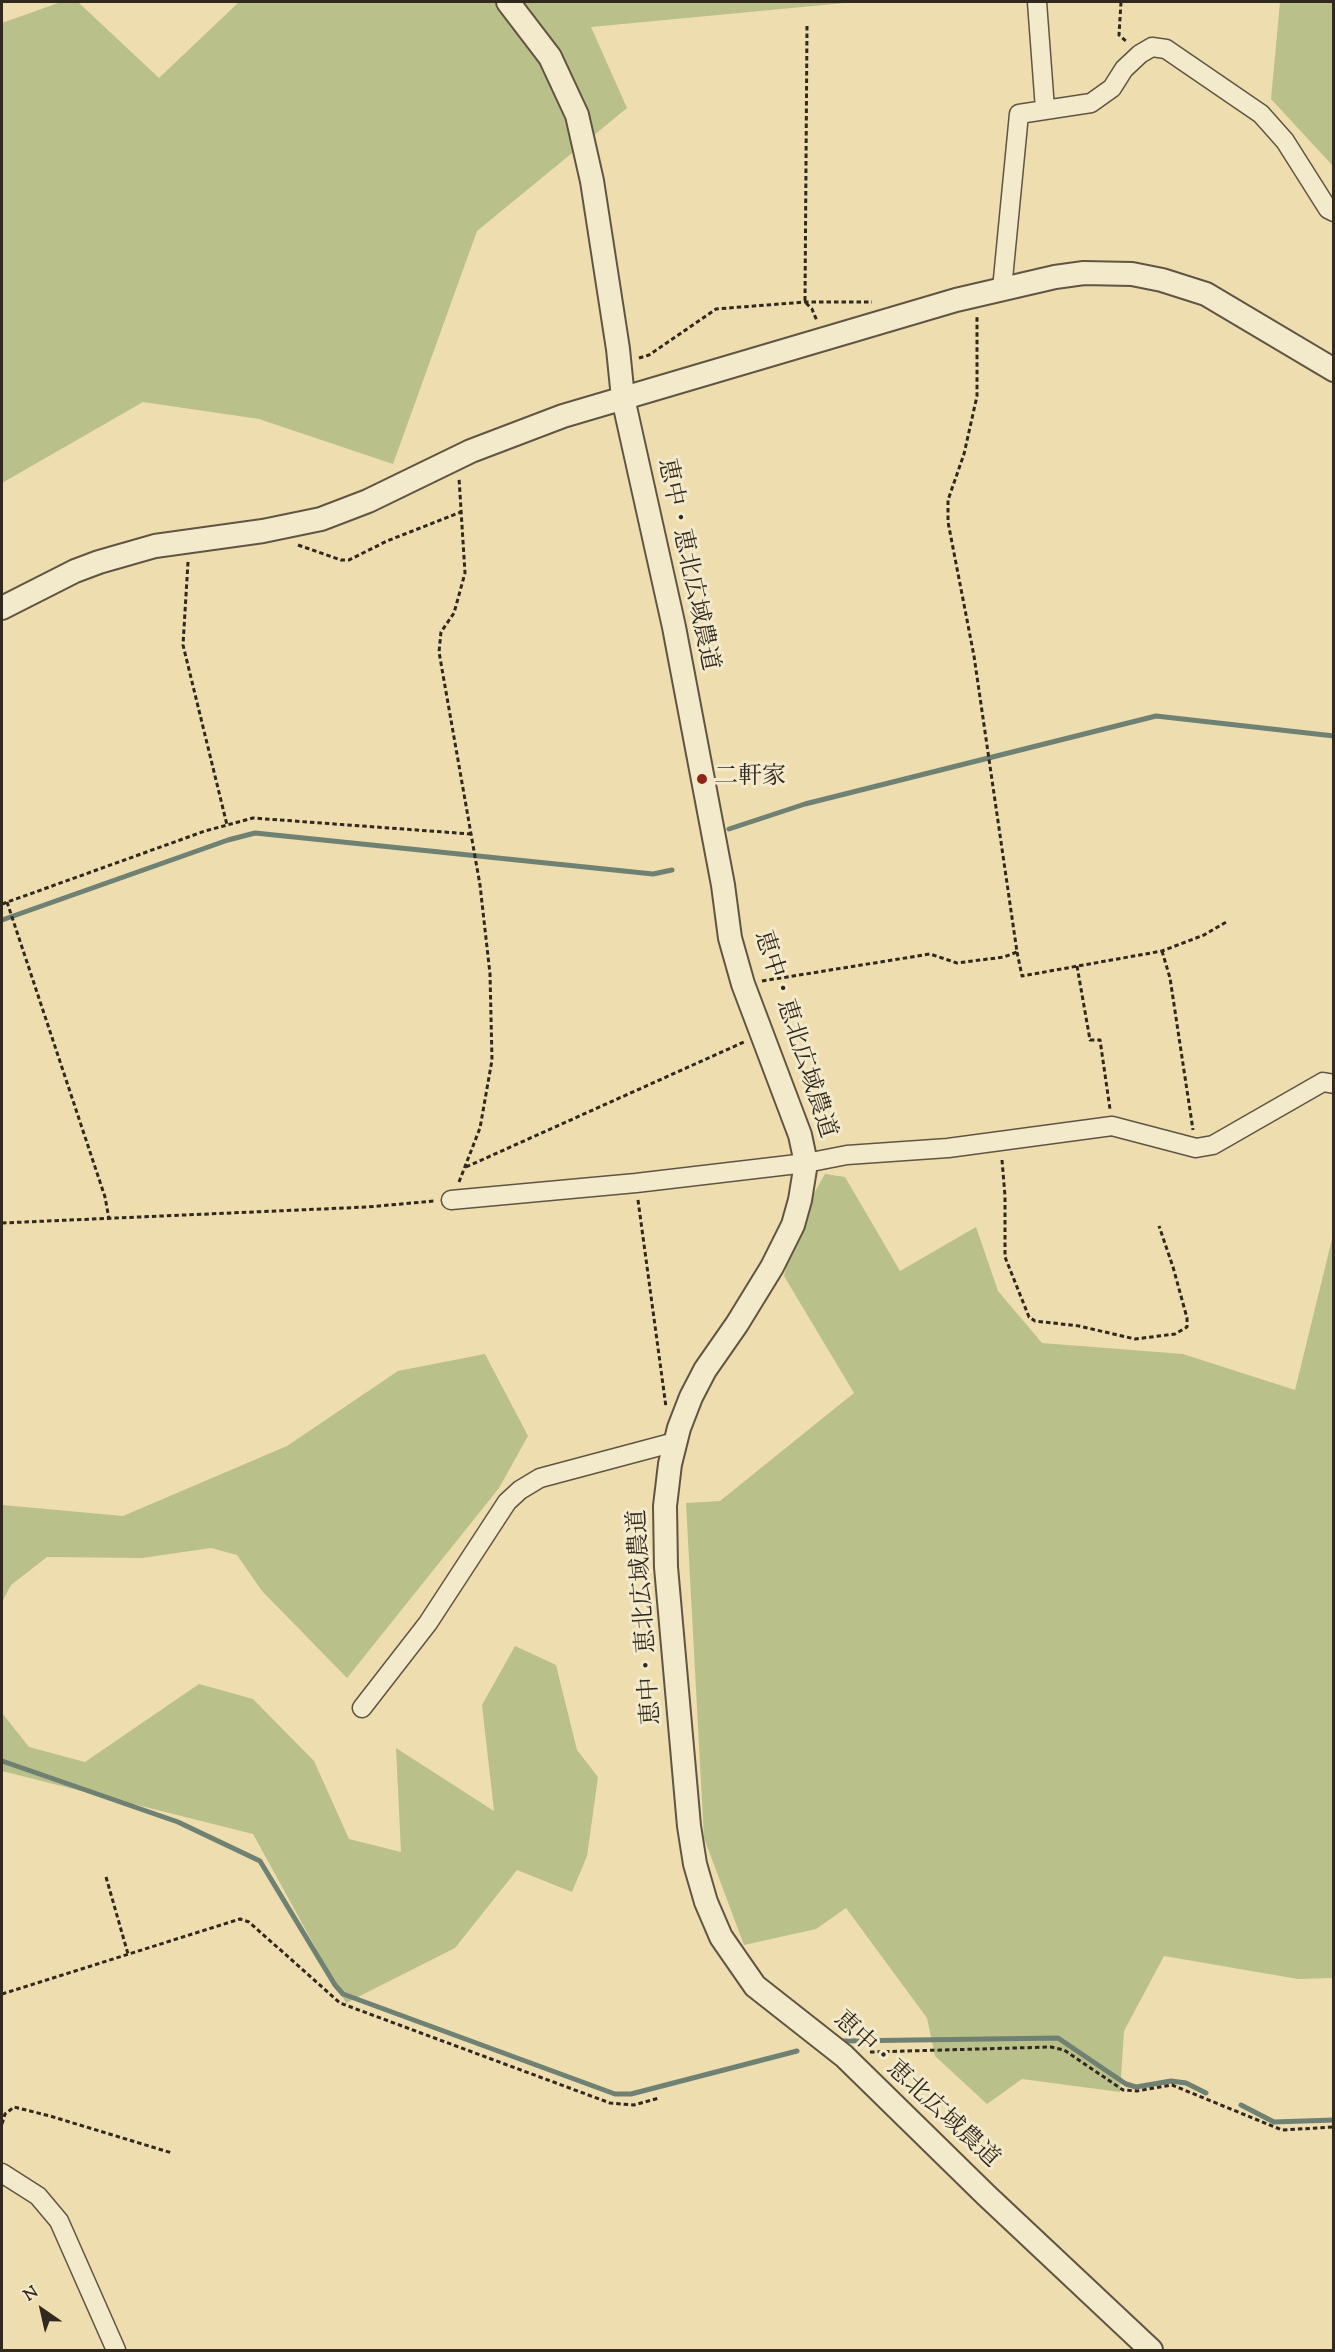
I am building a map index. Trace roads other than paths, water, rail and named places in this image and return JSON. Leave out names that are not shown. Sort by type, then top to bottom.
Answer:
[{"type":"street","name":"恵中・恵北広域農道","points":[[508,2],[550,57],[577,116],[592,182],[619,363],[622,398],[674,627],[723,885],[730,939],[743,984],[800,1135],[806,1163],[801,1200],[793,1225],[742,1315],[705,1370],[691,1396],[677,1435],[670,1464],[665,1506],[666,1567],[689,1826],[698,1874],[706,1902],[721,1937],[755,1986],[844,2056],[986,2195],[1151,2350]]},
{"type":"street","points":[[1037,2],[1045,109]]},
{"type":"street","points":[[1002,289],[1019,114],[1091,103],[1112,88],[1124,69],[1140,54],[1152,47],[1166,49],[1261,114],[1285,141],[1328,209],[1334,212]]},
{"type":"street","points":[[2,608],[75,571],[155,546],[321,519],[458,458],[563,416],[975,296],[1084,273],[1121,273],[1162,280],[1206,294],[1334,370]]},
{"type":"street","points":[[452,1200],[636,1183],[806,1163],[847,1155],[948,1148],[1112,1126],[1196,1148],[1213,1145],[1323,1082],[1334,1084]]},
{"type":"street","points":[[362,1708],[428,1623],[507,1502],[520,1490],[540,1478],[677,1435]]},
{"type":"street","points":[[2,2173],[38,2196],[59,2221],[116,2350]]},
{"type":"waterway","points":[[729,829],[805,804],[1156,716],[1334,736]]},
{"type":"waterway","points":[[2,920],[228,840],[255,833],[653,874],[672,870]]},
{"type":"waterway","points":[[2,1761],[178,1822],[260,1861],[335,1985],[343,1994],[615,2094],[631,2094],[797,2051]]},
{"type":"waterway","points":[[843,2041],[1058,2038],[1126,2084],[1136,2087],[1171,2081],[1186,2083],[1206,2093]]},
{"type":"waterway","points":[[1241,2105],[1274,2122],[1334,2120]]},
{"type":"place","name":"二軒家","points":[[702,779]]}]
